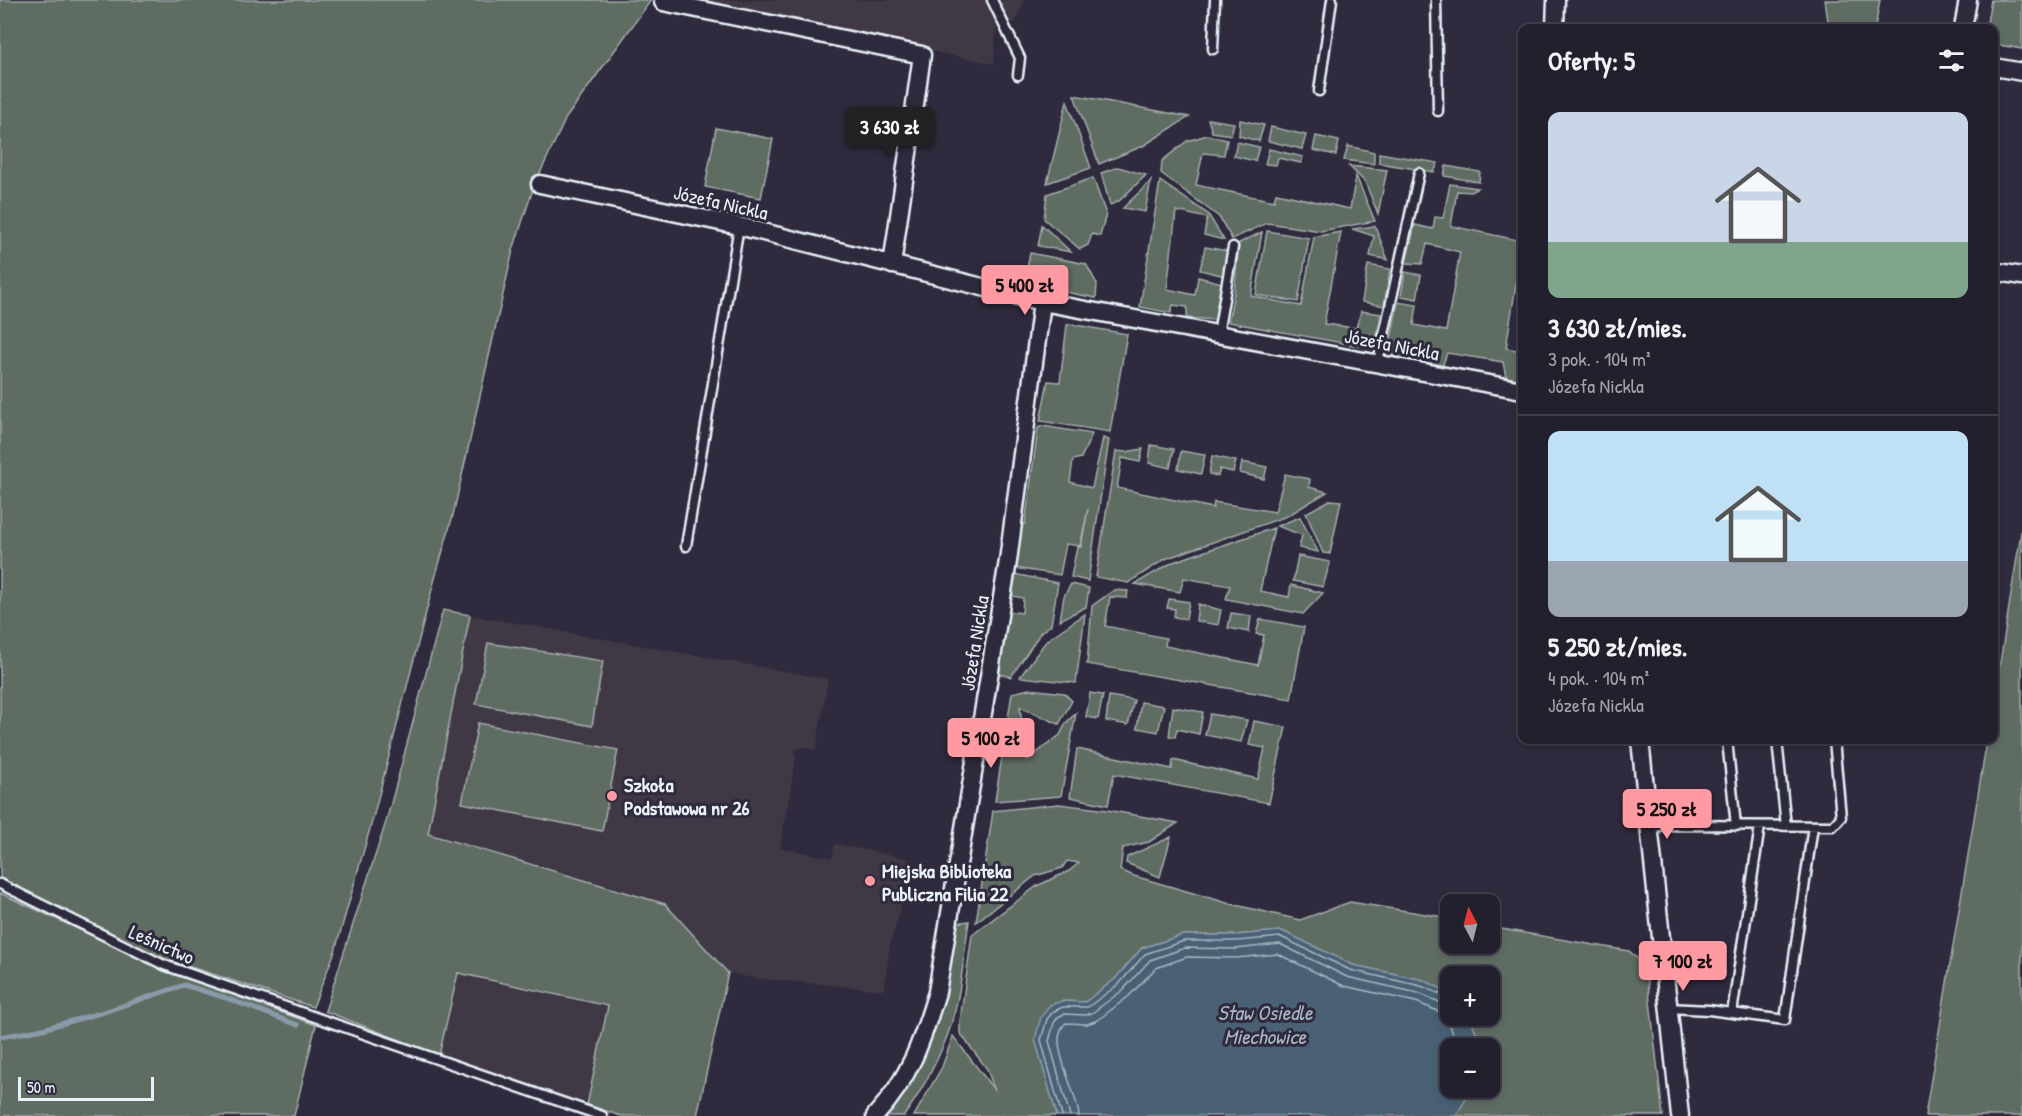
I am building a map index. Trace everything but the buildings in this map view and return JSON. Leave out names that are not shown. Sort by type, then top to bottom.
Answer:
[{"type":"street","points":[[1555,24],[1556,0]]},
{"type":"street","points":[[1964,24],[1968,0]]},
{"type":"street","points":[[663,2],[922,55],[892,265]]},
{"type":"street","points":[[1998,68],[2022,72]]},
{"type":"street","name":"Józefa Nickla","points":[[540,184],[739,226],[1042,302],[1518,389]]},
{"type":"street","points":[[1998,272],[2022,276]]},
{"type":"street","name":"Józefa Nickla","points":[[875,1116],[892,1097],[919,1049],[937,992],[1008,561],[1042,302]]},
{"type":"street","points":[[1640,744],[1680,1116]]},
{"type":"lane","points":[[992,0],[1020,58],[1018,75]]},
{"type":"lane","points":[[1213,49],[1215,0]]},
{"type":"lane","points":[[1319,91],[1332,0]]},
{"type":"lane","points":[[1436,0],[1438,111]]},
{"type":"lane","points":[[1378,362],[1419,173]]},
{"type":"lane","points":[[686,546],[739,226]]},
{"type":"lane","points":[[1218,334],[1233,247]]},
{"type":"lane","points":[[1727,744],[1736,826]]},
{"type":"lane","points":[[1777,744],[1786,826]]},
{"type":"lane","points":[[1648,827],[1670,825],[1833,826],[1841,817],[1834,744]]},
{"type":"lane","points":[[1732,1013],[1760,826]]},
{"type":"lane","points":[[1668,1008],[1785,1020],[1813,826]]},
{"type":"lane","name":"Leśnictwo","points":[[0,885],[164,965],[602,1116]]},
{"type":"shaded area","points":[[680,0],[1024,0],[1015,22],[996,30],[994,64]]},
{"type":"shaded area","name":"Szkoła Podstawowa nr 26","points":[[470,615],[828,679],[816,750],[801,747],[794,750],[796,758],[780,848],[832,858],[835,844],[910,859],[900,910],[890,945],[884,990],[753,978],[728,973],[665,904],[428,834]]},
{"type":"shaded area","points":[[458,973],[609,1007],[587,1105],[439,1055]]},
{"type":"green space","points":[[0,0],[651,0],[566,118],[534,186],[513,250],[453,515],[373,818],[335,951],[313,1007],[151,954],[0,880]]},
{"type":"green space","points":[[1825,0],[1880,0],[1876,24],[1828,24]]},
{"type":"green space","points":[[1991,0],[2022,0],[2022,49],[1998,45],[1998,24],[1987,24]]},
{"type":"green space","points":[[1074,95],[1189,117],[1143,146],[1099,164]]},
{"type":"green space","points":[[1067,101],[1091,168],[1047,183]]},
{"type":"green space","points":[[1208,119],[1234,123],[1231,135],[1212,132]]},
{"type":"green space","points":[[1240,120],[1264,125],[1259,141],[1239,136]]},
{"type":"green space","points":[[1271,127],[1306,135],[1302,149],[1268,141]]},
{"type":"green space","points":[[716,128],[773,139],[761,198],[705,187]]},
{"type":"green space","points":[[1207,135],[1227,140],[1224,155],[1203,153],[1196,185],[1274,201],[1276,193],[1350,209],[1356,176],[1375,221],[1321,231],[1267,223],[1232,239],[1219,217],[1161,173],[1162,161],[1187,141]]},
{"type":"green space","points":[[1316,136],[1339,141],[1336,155],[1313,150]]},
{"type":"green space","points":[[1237,142],[1259,147],[1255,161],[1234,156]]},
{"type":"green space","points":[[1348,146],[1374,152],[1374,164],[1344,160]]},
{"type":"green space","points":[[1269,149],[1303,157],[1301,163],[1278,158],[1276,165],[1265,164]]},
{"type":"green space","points":[[1379,153],[1438,163],[1434,172],[1379,163]]},
{"type":"green space","points":[[1349,166],[1387,170],[1378,214],[1365,182]]},
{"type":"green space","points":[[1446,166],[1480,172],[1479,182],[1444,176]]},
{"type":"green space","points":[[1118,167],[1146,175],[1119,201],[1110,205],[1101,173]]},
{"type":"green space","points":[[1093,178],[1106,214],[1100,236],[1092,234],[1088,245],[1080,249],[1044,219],[1047,194]]},
{"type":"green space","points":[[1151,181],[1145,212],[1123,208]]},
{"type":"green space","points":[[1160,181],[1208,214],[1224,240],[1204,235],[1207,218],[1176,211],[1167,289],[1195,295],[1198,277],[1222,283],[1215,320],[1187,318],[1187,307],[1173,305],[1171,313],[1140,307]]},
{"type":"green space","points":[[1450,184],[1478,188],[1471,192],[1457,191],[1451,226],[1518,240],[1518,272],[1506,348],[1518,350],[1518,379],[1506,377],[1503,362],[1447,353],[1442,367],[1393,356],[1390,344],[1398,302],[1417,305],[1414,325],[1446,331],[1460,252],[1427,244],[1422,264],[1406,263],[1415,225],[1433,229],[1435,217],[1443,218]]},
{"type":"green space","points":[[1042,225],[1071,252],[1038,246]]},
{"type":"green space","points":[[1375,226],[1388,260],[1370,256],[1374,236],[1352,229]]},
{"type":"green space","points":[[1267,231],[1309,238],[1298,302],[1256,295]]},
{"type":"green space","points":[[1262,232],[1251,296],[1301,306],[1314,237],[1341,232],[1324,324],[1356,328],[1361,311],[1381,314],[1375,349],[1228,322],[1234,293],[1239,243]]},
{"type":"green space","points":[[1205,247],[1228,251],[1225,276],[1200,270]]},
{"type":"green space","points":[[1030,253],[1086,264],[1097,284],[1096,298],[1024,284]]},
{"type":"green space","points":[[1368,265],[1390,269],[1384,306],[1362,302]]},
{"type":"green space","points":[[1405,272],[1421,275],[1417,299],[1401,296]]},
{"type":"green space","points":[[1067,325],[1127,334],[1110,432],[1040,421],[1048,381],[1060,382]]},
{"type":"green space","points":[[1042,426],[1092,434],[1081,458],[1073,460],[1070,482],[1092,488],[1103,438],[1109,440],[1088,581],[1071,577],[1077,547],[1081,547],[1088,509],[1080,546],[1066,544],[1060,575],[1014,568],[1019,523],[1025,524],[1038,428]]},
{"type":"green space","points":[[1151,445],[1174,449],[1170,468],[1149,463]]},
{"type":"green space","points":[[1143,449],[1140,462],[1122,458],[1117,488],[1213,508],[1214,502],[1275,512],[1285,474],[1310,479],[1309,487],[1327,492],[1287,516],[1165,559],[1128,583],[1096,577],[1116,451]]},
{"type":"green space","points":[[1181,451],[1205,455],[1201,474],[1178,469]]},
{"type":"green space","points":[[1212,456],[1236,461],[1233,472],[1220,469],[1218,476],[1209,474]]},
{"type":"green space","points":[[1242,462],[1267,467],[1264,479],[1240,473]]},
{"type":"green space","points":[[1330,500],[1341,501],[1330,554],[1323,553],[1306,513]]},
{"type":"green space","points":[[1300,517],[1318,552],[1299,548],[1302,535],[1277,526]]},
{"type":"green space","points":[[2022,526],[2022,1116],[1925,1116],[1986,744],[1998,744],[1998,675]]},
{"type":"green space","points":[[1274,528],[1260,591],[1289,597],[1291,585],[1323,593],[1303,614],[1226,599],[1230,586],[1184,578],[1180,592],[1135,584],[1173,562]]},
{"type":"green space","points":[[1298,556],[1330,562],[1323,587],[1293,581]]},
{"type":"green space","points":[[1014,574],[1058,583],[1051,625],[1041,632],[1011,677],[999,674],[1008,611],[1022,613],[1023,598],[1012,596]]},
{"type":"green space","points":[[1071,584],[1089,588],[1086,607],[1060,620],[1064,596]]},
{"type":"green space","points":[[1114,590],[1128,591],[1127,598],[1110,597],[1105,626],[1166,638],[1165,646],[1258,665],[1264,635],[1256,634],[1260,619],[1304,627],[1291,699],[1087,664],[1092,606]]},
{"type":"green space","points":[[1169,599],[1189,602],[1186,619],[1174,617],[1175,609],[1167,608]]},
{"type":"green space","points":[[1198,604],[1221,610],[1218,625],[1196,621]]},
{"type":"green space","points":[[443,610],[470,615],[428,834],[665,904],[728,973],[697,1116],[621,1116],[587,1105],[608,1006],[458,973],[439,1055],[325,1011],[386,822]]},
{"type":"green space","points":[[1231,613],[1251,616],[1249,632],[1228,628]]},
{"type":"green space","points":[[1085,614],[1076,683],[1020,677],[1047,640]]},
{"type":"green space","points":[[488,643],[603,661],[592,726],[476,704]]},
{"type":"green space","points":[[1029,689],[1064,693],[1072,701],[1059,724],[1020,707],[1027,760],[1060,735],[1066,723],[1076,713],[1061,796],[995,801],[1012,693]]},
{"type":"green space","points":[[1090,693],[1103,695],[1098,719],[1086,717]]},
{"type":"green space","points":[[1109,696],[1134,700],[1128,725],[1106,721]]},
{"type":"green space","points":[[1141,702],[1164,706],[1158,732],[1137,728]]},
{"type":"green space","points":[[1173,707],[1203,712],[1199,734],[1177,729],[1175,737],[1169,736]]},
{"type":"green space","points":[[1210,714],[1247,720],[1241,742],[1205,735]]},
{"type":"green space","points":[[1254,721],[1286,727],[1269,803],[1114,774],[1108,805],[1070,797],[1077,749],[1172,769],[1173,760],[1258,779],[1265,748],[1249,745]]},
{"type":"green space","points":[[478,723],[618,750],[602,831],[462,803]]},
{"type":"green space","points":[[1059,804],[1178,823],[1149,842],[1123,848],[1120,870],[1231,904],[1300,920],[1350,902],[1440,916],[1440,954],[1500,954],[1500,929],[1629,951],[1646,966],[1663,1116],[1456,1116],[1466,1098],[1500,1098],[1500,1038],[1479,1038],[1473,1026],[1500,1026],[1500,966],[1440,966],[1440,988],[1423,980],[1353,965],[1282,931],[1235,935],[1183,935],[1142,948],[1115,979],[1085,1002],[1062,1001],[1035,1039],[1057,1116],[914,1116],[942,1067],[953,1036],[995,1091],[987,1069],[960,1033],[972,935],[1037,886],[1069,871],[1079,863],[1067,861],[1062,868],[1035,876],[976,922],[993,811]]},
{"type":"green space","points":[[1171,837],[1160,877],[1126,863],[1127,857]]},
{"type":"green space","points":[[0,893],[198,982],[316,1025],[294,1116],[0,1116]]},
{"type":"green space","points":[[969,921],[958,995],[951,1025],[942,1049],[904,1116],[885,1116],[902,1094],[927,1048],[942,1001],[956,923]]},
{"type":"water","name":"Staw Osiedle Miechowice","points":[[1282,931],[1353,965],[1423,980],[1440,988],[1440,1026],[1473,1026],[1479,1038],[1440,1038],[1440,1098],[1466,1098],[1456,1116],[1057,1116],[1035,1039],[1041,1017],[1050,1005],[1062,1001],[1085,1002],[1115,979],[1142,948],[1183,935],[1235,935]]},
{"type":"waterway","points":[[0,1037],[39,1030],[104,1012],[184,985],[298,1025]]},
{"type":"place","name":"Szkoła Podstawowa nr 26","points":[[612,796]]},
{"type":"place","name":"Miejska Biblioteka Publiczna Filia 22","points":[[870,881]]}]
